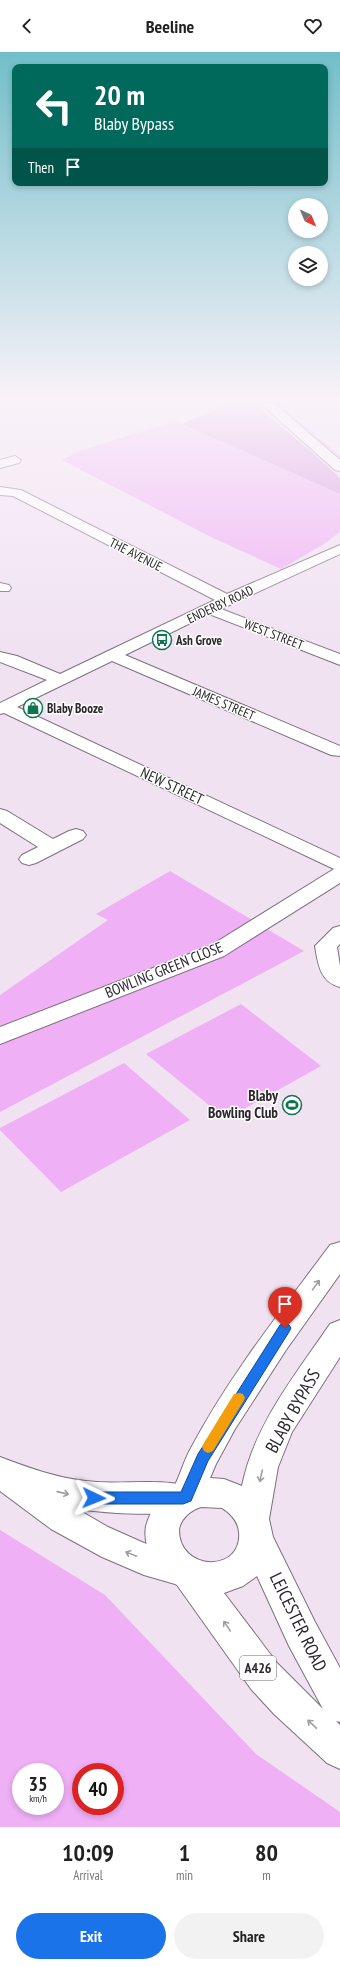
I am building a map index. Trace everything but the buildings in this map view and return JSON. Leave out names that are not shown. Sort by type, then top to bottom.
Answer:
[{"type":"main road","points":[[185,1572],[171,1560],[164,1547],[162,1533],[165,1519],[172,1507],[185,1497],[202,1458],[224,1420],[276,1341],[340,1253]]},
{"type":"main road","name":"BLABY BYPASS","points":[[255,1528],[262,1467],[271,1445],[280,1425],[340,1332]]},
{"type":"main road","points":[[0,1471],[34,1485],[71,1495],[116,1499],[185,1497],[201,1492],[217,1492],[231,1497],[244,1506],[255,1528],[254,1552],[246,1564],[234,1573],[220,1578],[204,1578],[185,1572],[133,1555],[74,1526],[26,1495],[0,1471]]},
{"type":"main road","name":"LEICESTER ROAD","points":[[255,1528],[302,1634],[340,1704]]},
{"type":"main road","name":"A426","points":[[185,1572],[264,1676],[287,1701],[340,1750]]},
{"type":"street","name":"THE AVENUE","points":[[0,489],[16,493],[227,600]]},
{"type":"street","name":"ENDERBY ROAD","points":[[2,708],[227,600],[338,549]]},
{"type":"street","name":"WEST STREET","points":[[208,609],[340,660]]},
{"type":"street","name":"JAMES STREET","points":[[111,655],[337,751]]},
{"type":"street","points":[[0,657],[11,659],[60,680]]},
{"type":"street","name":"NEW STREET","points":[[2,708],[340,865]]},
{"type":"street","points":[[0,815],[52,847]]},
{"type":"street","points":[[29,859],[76,835]]},
{"type":"street","name":"BOWLING GREEN CLOSE","points":[[0,1037],[6,1033],[217,951],[340,874]]},
{"type":"street","points":[[340,932],[326,946],[330,970],[340,980]]},
{"type":"shaded area","points":[[112,486],[322,486],[340,494],[340,532],[324,544],[281,569],[213,538]]},
{"type":"shaded area","points":[[322,486],[340,486],[340,494]]},
{"type":"shaded area","points":[[170,871],[304,951],[0,1112],[0,995],[108,920],[96,914]]},
{"type":"shaded area","points":[[241,1004],[321,1066],[226,1119],[146,1054]]},
{"type":"shaded area","points":[[124,1063],[190,1120],[61,1192],[0,1130],[0,1128]]},
{"type":"shaded area","points":[[0,1530],[105,1595],[256,1754],[340,1812],[340,1827],[0,1827]]},
{"type":"slow traffic","points":[[208,1447],[239,1398]]},
{"type":"place","name":"Ash Grove","points":[[162,640]]},
{"type":"place","name":"Blaby Booze","points":[[33,708]]},
{"type":"place","name":"Blaby Bowling Club","points":[[292,1105]]},
{"type":"route","points":[[94,1498],[183,1498],[186,1496],[202,1458],[224,1420],[285,1328]]}]
